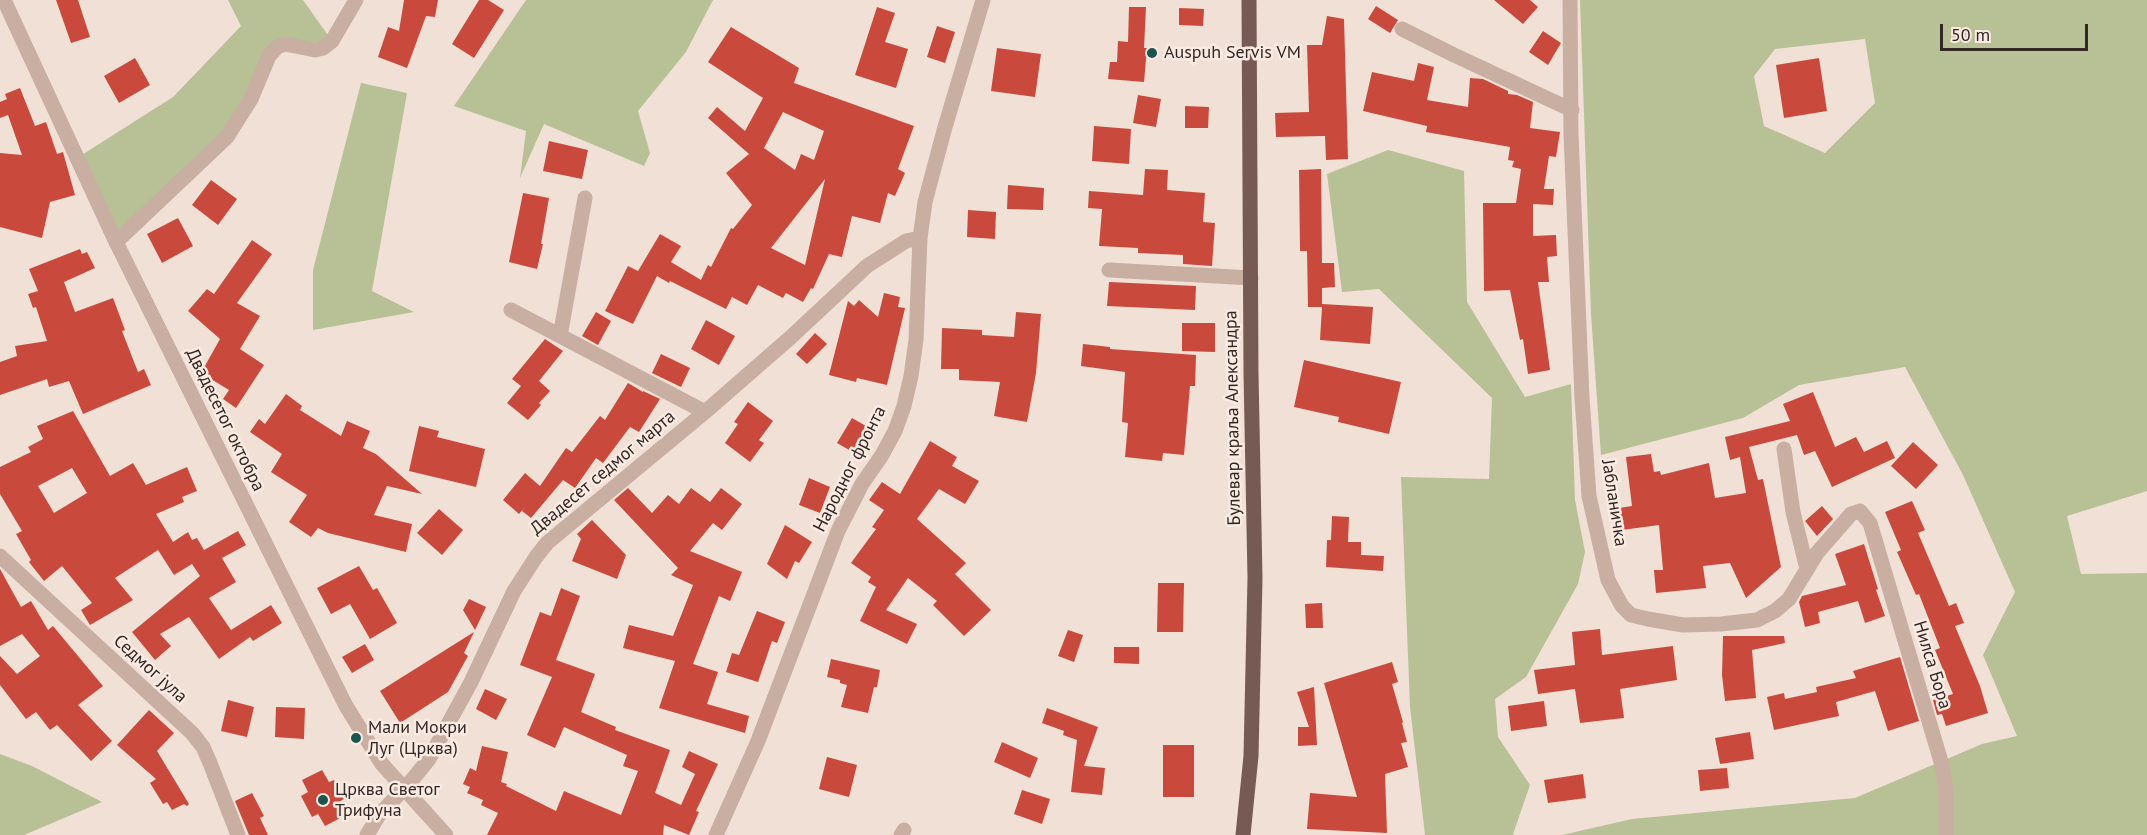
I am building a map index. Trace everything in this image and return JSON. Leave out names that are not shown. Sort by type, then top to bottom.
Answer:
[{"type":"main road","name":"Булевар краља Александра","points":[[1243,835],[1251,756],[1255,578],[1249,0]]},
{"type":"street","name":"Двадесетог октобра","points":[[4,0],[116,242],[346,706],[382,764],[446,835]]},
{"type":"street","points":[[116,242],[227,137],[251,99],[269,56],[277,47],[285,44],[315,50],[323,48],[332,41],[356,0]]},
{"type":"street","name":"Народног фронта","points":[[716,835],[758,741],[838,531],[862,484],[895,431],[904,406],[916,340],[920,238],[932,173],[983,0]]},
{"type":"street","name":"Јабланичка","points":[[1570,0],[1571,135],[1589,496],[1608,580],[1616,597],[1631,615],[1683,625],[1757,620],[1775,610],[1789,598],[1817,553],[1851,514],[1860,511]]},
{"type":"street","points":[[1402,29],[1572,110]]},
{"type":"street","points":[[560,336],[585,198]]},
{"type":"street","name":"Двадесет седмог марта","points":[[367,835],[380,814],[429,759],[471,682],[514,591],[536,557],[564,529],[791,337],[867,266],[906,241],[920,238]]},
{"type":"street","points":[[1109,270],[1251,278]]},
{"type":"street","points":[[511,310],[705,412]]},
{"type":"street","points":[[1784,449],[1793,512],[1807,569]]},
{"type":"street","name":"Нилса Бора","points":[[1860,511],[1870,523],[1942,765],[1946,789],[1946,835]]},
{"type":"street","name":"Седмог јула","points":[[0,556],[192,733],[203,747],[238,835]]},
{"type":"green space","points":[[228,0],[303,0],[332,41],[285,44],[227,137],[116,242],[77,158],[173,97],[241,26]]},
{"type":"green space","points":[[526,0],[713,0],[686,52],[638,111],[650,153],[644,166],[544,124],[520,178],[526,131],[454,106]]},
{"type":"green space","points":[[1580,0],[2147,0],[2147,491],[2067,516],[2081,574],[2147,573],[2147,835],[1562,835],[1632,819],[1855,798],[1982,744],[2017,736],[1983,655],[2015,592],[1963,475],[1905,367],[1799,385],[1743,418],[1601,455],[1591,314]],"holes":[[[1865,39],[1875,103],[1825,153],[1764,126],[1754,76],[1775,49]]]},
{"type":"green space","points":[[361,83],[407,93],[372,291],[414,312],[313,330],[313,270]]},
{"type":"green space","points":[[1388,150],[1464,171],[1467,302],[1525,397],[1571,384],[1575,500],[1585,552],[1578,584],[1526,677],[1495,699],[1498,737],[1530,785],[1513,834],[1515,835],[1425,835],[1410,707],[1401,477],[1489,479],[1492,398],[1379,289],[1342,292],[1327,174]]},
{"type":"green space","points":[[0,754],[32,766],[102,802],[24,835],[0,835]]},
{"type":"building","points":[[56,0],[78,0],[90,37],[71,43]]},
{"type":"building","points":[[404,0],[438,0],[435,17],[426,16],[407,68],[378,57],[388,27],[399,31]]},
{"type":"building","points":[[479,0],[488,0],[504,10],[474,58],[452,44]]},
{"type":"building","points":[[1494,0],[1530,0],[1538,7],[1523,24]]},
{"type":"building","points":[[1376,6],[1398,20],[1390,33],[1368,19]]},
{"type":"building","points":[[877,7],[895,13],[885,42],[908,49],[896,88],[855,75]]},
{"type":"building","points":[[1129,7],[1146,7],[1144,48],[1147,48],[1144,82],[1108,79],[1110,62],[1117,62],[1118,41],[1128,42]]},
{"type":"building","points":[[1179,8],[1204,9],[1203,26],[1179,25]]},
{"type":"building","points":[[1327,16],[1344,19],[1348,159],[1326,160],[1325,136],[1276,137],[1275,113],[1309,112],[1307,45],[1322,45]]},
{"type":"building","points":[[937,26],[955,32],[945,63],[927,57]]},
{"type":"building","points":[[731,27],[799,68],[794,83],[914,126],[898,169],[905,173],[895,196],[888,193],[880,223],[852,216],[842,257],[829,254],[813,289],[811,288],[803,302],[786,293],[783,298],[758,285],[747,305],[732,297],[726,309],[657,276],[633,324],[605,311],[628,266],[638,271],[660,234],[681,246],[671,262],[701,280],[708,265],[711,267],[731,228],[733,229],[752,205],[726,173],[749,154],[708,118],[717,107],[745,131],[763,98],[708,62]],"holes":[[[783,112],[824,131],[814,160],[801,154],[795,170],[764,148]],[[825,179],[805,265],[771,248]]]},
{"type":"building","points":[[1543,31],[1561,43],[1548,65],[1529,52]]},
{"type":"building","points":[[997,48],[1041,54],[1035,97],[991,91]]},
{"type":"building","points":[[135,58],[150,85],[119,103],[104,76]]},
{"type":"building","points":[[1819,58],[1827,111],[1784,118],[1776,65]]},
{"type":"building","points":[[1418,63],[1434,67],[1427,100],[1468,107],[1470,78],[1483,79],[1508,91],[1508,94],[1533,102],[1530,128],[1560,132],[1556,157],[1549,156],[1544,189],[1554,189],[1553,205],[1533,204],[1533,236],[1556,235],[1557,256],[1547,257],[1549,282],[1538,282],[1550,370],[1528,374],[1523,339],[1520,340],[1510,290],[1484,291],[1483,203],[1516,203],[1521,169],[1512,167],[1514,161],[1508,160],[1510,147],[1426,132],[1427,126],[1363,111],[1372,72],[1414,81]]},
{"type":"building","points":[[20,88],[35,126],[46,122],[57,154],[63,152],[75,195],[50,202],[42,238],[0,227],[0,153],[22,155],[8,115],[0,118],[0,102],[7,99],[5,94]]},
{"type":"building","points":[[1138,95],[1161,99],[1156,127],[1133,123]]},
{"type":"building","points":[[1185,106],[1209,107],[1208,128],[1185,128]]},
{"type":"building","points":[[1094,126],[1131,129],[1129,164],[1092,161]]},
{"type":"building","points":[[549,141],[588,150],[582,179],[543,171]]},
{"type":"building","points":[[1145,169],[1168,170],[1167,190],[1205,193],[1203,222],[1215,223],[1212,266],[1183,264],[1183,255],[1138,253],[1138,248],[1099,246],[1102,209],[1088,208],[1089,191],[1143,195]]},
{"type":"building","points":[[1321,169],[1322,263],[1334,263],[1335,287],[1322,288],[1322,304],[1373,307],[1370,344],[1320,340],[1322,307],[1308,307],[1307,251],[1300,251],[1299,170]]},
{"type":"building","points":[[211,180],[237,199],[218,225],[192,205]]},
{"type":"building","points":[[1008,185],[1044,188],[1043,210],[1007,209]]},
{"type":"building","points":[[523,193],[549,198],[537,269],[509,262]]},
{"type":"building","points":[[968,210],[996,212],[995,239],[967,237]]},
{"type":"building","points":[[178,218],[193,246],[162,263],[147,234]]},
{"type":"building","points":[[252,240],[272,254],[237,303],[260,316],[240,349],[264,365],[236,408],[223,399],[229,390],[201,373],[220,339],[188,311],[207,289],[214,294]]},
{"type":"building","points":[[80,249],[82,254],[87,252],[95,268],[64,282],[75,312],[113,298],[125,330],[122,331],[138,372],[144,369],[151,385],[83,414],[69,381],[49,387],[47,379],[0,395],[0,362],[17,356],[15,346],[47,341],[36,307],[33,308],[28,294],[38,291],[29,269]]},
{"type":"building","points":[[1109,282],[1196,286],[1195,310],[1107,306]]},
{"type":"building","points":[[884,293],[900,297],[898,307],[905,308],[887,385],[857,378],[856,382],[829,375],[848,301],[854,306],[859,300],[878,317]]},
{"type":"building","points":[[596,312],[611,321],[598,345],[582,336]]},
{"type":"building","points":[[1016,312],[1041,314],[1036,373],[1027,422],[994,416],[1000,382],[959,380],[959,369],[941,369],[942,328],[982,330],[982,335],[1014,337]]},
{"type":"building","points":[[706,320],[735,336],[719,365],[691,349]]},
{"type":"building","points":[[1182,323],[1215,323],[1215,352],[1182,351]]},
{"type":"building","points":[[815,333],[827,344],[807,364],[796,354]]},
{"type":"building","points":[[545,339],[563,351],[539,381],[550,391],[528,420],[507,403],[521,386],[512,379]]},
{"type":"building","points":[[1083,344],[1110,347],[1110,349],[1196,355],[1195,386],[1190,386],[1184,455],[1163,453],[1162,461],[1125,457],[1128,423],[1122,422],[1125,372],[1081,366]]},
{"type":"building","points":[[661,354],[690,368],[681,387],[652,373]]},
{"type":"building","points":[[1304,360],[1401,382],[1389,434],[1338,422],[1339,417],[1294,407]]},
{"type":"building","points":[[628,383],[660,399],[639,432],[630,427],[603,463],[596,458],[575,488],[563,480],[531,518],[522,511],[525,507],[519,514],[503,500],[525,473],[540,486],[566,448],[572,452],[600,416],[605,420]]},
{"type":"building","points":[[1813,392],[1835,447],[1856,437],[1864,452],[1887,441],[1895,458],[1832,487],[1815,451],[1804,455],[1797,435],[1749,447],[1758,480],[1763,479],[1781,567],[1746,598],[1730,563],[1703,566],[1706,588],[1656,593],[1654,570],[1663,570],[1659,525],[1622,530],[1619,508],[1632,506],[1626,457],[1651,454],[1654,472],[1660,471],[1661,475],[1709,463],[1715,498],[1746,493],[1740,457],[1730,460],[1725,437],[1790,421],[1783,404]]},
{"type":"building","points":[[286,394],[302,406],[300,410],[341,436],[347,421],[370,431],[363,448],[376,454],[422,494],[387,486],[374,515],[412,524],[406,552],[328,533],[318,528],[311,537],[289,522],[307,495],[271,472],[282,454],[250,432],[259,419],[265,424]]},
{"type":"building","points":[[748,402],[773,421],[759,440],[764,443],[750,462],[725,443],[738,424],[734,422]]},
{"type":"building","points":[[73,411],[110,476],[133,463],[146,485],[187,467],[197,491],[182,497],[184,502],[156,514],[173,542],[188,532],[192,540],[197,538],[204,550],[238,531],[246,545],[222,558],[236,582],[209,598],[231,630],[271,605],[282,623],[253,641],[250,637],[219,659],[189,617],[160,634],[171,646],[155,660],[132,632],[200,576],[192,564],[174,575],[158,550],[115,578],[133,600],[90,625],[81,610],[92,603],[62,566],[44,581],[29,562],[31,560],[16,534],[22,531],[0,494],[0,467],[31,452],[28,447],[43,439],[37,426]],"holes":[[[72,468],[87,493],[54,513],[38,486]]]},
{"type":"building","points":[[852,418],[873,430],[858,455],[837,443]]},
{"type":"building","points":[[419,426],[439,431],[437,437],[485,449],[476,487],[409,471]]},
{"type":"building","points":[[930,441],[957,457],[952,466],[979,481],[965,504],[939,489],[917,519],[966,563],[955,574],[991,610],[964,636],[933,605],[937,601],[908,578],[886,610],[917,624],[907,644],[860,621],[876,587],[868,582],[871,577],[851,563],[876,529],[872,527],[884,510],[869,500],[882,482],[900,494]]},
{"type":"building","points":[[1913,442],[1938,465],[1916,489],[1891,466]]},
{"type":"building","points":[[809,478],[830,487],[820,513],[799,505]]},
{"type":"building","points":[[628,488],[652,513],[668,495],[679,504],[691,488],[710,502],[721,488],[742,504],[722,530],[713,523],[690,551],[742,572],[730,601],[719,596],[693,664],[718,672],[707,704],[749,716],[745,733],[659,708],[675,661],[623,648],[629,625],[673,636],[693,585],[671,575],[678,568],[614,500]]},
{"type":"building","points":[[1912,501],[1925,530],[1918,533],[1949,606],[1956,603],[1964,623],[1955,626],[1980,686],[1988,713],[1946,726],[1942,714],[1937,715],[1933,700],[1953,694],[1935,650],[1940,648],[1919,594],[1916,595],[1897,552],[1901,550],[1885,512]]},
{"type":"building","points":[[1822,506],[1833,519],[1817,536],[1805,521]]},
{"type":"building","points":[[439,509],[463,530],[442,555],[417,533]]},
{"type":"building","points":[[1332,516],[1349,517],[1348,542],[1361,542],[1361,555],[1384,556],[1383,571],[1326,567],[1327,540],[1331,540]]},
{"type":"building","points":[[592,520],[626,555],[617,579],[572,561],[581,539],[577,534]]},
{"type":"building","points":[[785,525],[812,542],[799,563],[795,561],[787,579],[767,564]]},
{"type":"building","points":[[1864,544],[1885,616],[1865,623],[1858,601],[1818,612],[1820,623],[1805,627],[1799,602],[1802,596],[1846,585],[1835,554]]},
{"type":"building","points":[[359,566],[373,590],[377,588],[397,623],[370,639],[350,604],[331,614],[317,588]]},
{"type":"building","points":[[0,569],[21,607],[31,601],[48,630],[53,626],[103,686],[78,705],[112,741],[91,761],[57,725],[50,730],[36,712],[26,719],[0,685],[0,656],[17,674],[40,656],[22,634],[0,646]]},
{"type":"building","points":[[1158,583],[1184,583],[1183,632],[1157,632]]},
{"type":"building","points":[[561,588],[580,596],[556,660],[595,674],[581,712],[616,727],[615,730],[670,750],[655,793],[681,805],[695,774],[682,767],[689,751],[718,764],[696,811],[699,812],[689,835],[664,825],[663,835],[487,835],[498,813],[481,805],[483,800],[467,793],[470,787],[463,784],[470,768],[476,771],[482,746],[508,752],[501,782],[556,811],[564,791],[621,815],[638,771],[623,766],[627,755],[564,727],[555,748],[527,735],[552,677],[520,665],[540,612],[551,616]]},
{"type":"building","points":[[469,599],[486,607],[475,630],[463,610]]},
{"type":"building","points":[[1322,603],[1323,628],[1306,628],[1305,604]]},
{"type":"building","points":[[757,611],[785,622],[777,643],[772,641],[758,682],[726,672],[732,653],[739,655]]},
{"type":"building","points":[[1600,629],[1602,655],[1673,646],[1677,680],[1620,689],[1624,718],[1580,723],[1575,689],[1538,694],[1534,670],[1575,665],[1572,632]]},
{"type":"building","points":[[1068,630],[1083,635],[1074,662],[1058,656]]},
{"type":"building","points":[[474,632],[464,653],[468,656],[448,692],[400,723],[380,691]]},
{"type":"building","points":[[1723,636],[1784,636],[1785,643],[1752,650],[1756,698],[1725,701],[1722,675]]},
{"type":"building","points":[[365,644],[374,660],[352,673],[342,657]]},
{"type":"building","points":[[1114,647],[1139,647],[1139,664],[1114,663]]},
{"type":"building","points":[[1900,657],[1919,721],[1888,731],[1875,691],[1836,702],[1839,716],[1774,730],[1767,697],[1784,693],[1785,699],[1817,692],[1816,687],[1856,678],[1853,671]]},
{"type":"building","points":[[831,659],[880,670],[868,713],[841,707],[847,685],[840,683],[840,680],[827,677]]},
{"type":"building","points":[[1392,662],[1398,682],[1392,684],[1407,742],[1401,743],[1408,767],[1385,774],[1387,833],[1307,829],[1310,793],[1357,797],[1324,683]]},
{"type":"building","points":[[1314,687],[1317,745],[1298,746],[1298,727],[1309,727],[1297,692]]},
{"type":"building","points":[[485,689],[507,699],[496,720],[476,709]]},
{"type":"building","points":[[228,700],[254,707],[247,737],[221,731]]},
{"type":"building","points":[[1544,701],[1547,726],[1511,731],[1508,706]]},
{"type":"building","points":[[276,707],[305,708],[304,739],[275,737]]},
{"type":"building","points":[[1047,708],[1098,727],[1084,766],[1105,768],[1102,795],[1071,792],[1077,740],[1063,735],[1064,731],[1042,723]]},
{"type":"building","points":[[149,710],[174,733],[157,751],[189,804],[187,806],[184,804],[172,810],[167,802],[163,804],[150,783],[156,779],[117,745]]},
{"type":"building","points":[[1750,732],[1754,759],[1720,764],[1715,738]]},
{"type":"building","points":[[1002,742],[1038,758],[1030,778],[994,762]]},
{"type":"building","points":[[1163,745],[1194,745],[1194,797],[1163,797]]},
{"type":"building","points":[[827,757],[857,765],[849,797],[819,789]]},
{"type":"building","points":[[1727,768],[1729,788],[1700,791],[1698,770]]},
{"type":"building","points":[[322,770],[329,782],[334,780],[344,799],[339,802],[346,815],[325,826],[318,814],[312,817],[301,796],[308,792],[302,780]]},
{"type":"building","points":[[1583,774],[1586,798],[1548,803],[1544,780]]},
{"type":"building","points":[[1022,790],[1050,799],[1042,824],[1014,814]]},
{"type":"building","points":[[252,793],[264,816],[260,818],[268,835],[249,835],[235,801]]},
{"type":"place","name":"Auspuh Servis VM","points":[[1152,53]]},
{"type":"place","name":"Мали Мокри Луг (Црква)","points":[[356,738]]},
{"type":"place","name":"Црква Светог Трифуна","points":[[323,800]]}]
